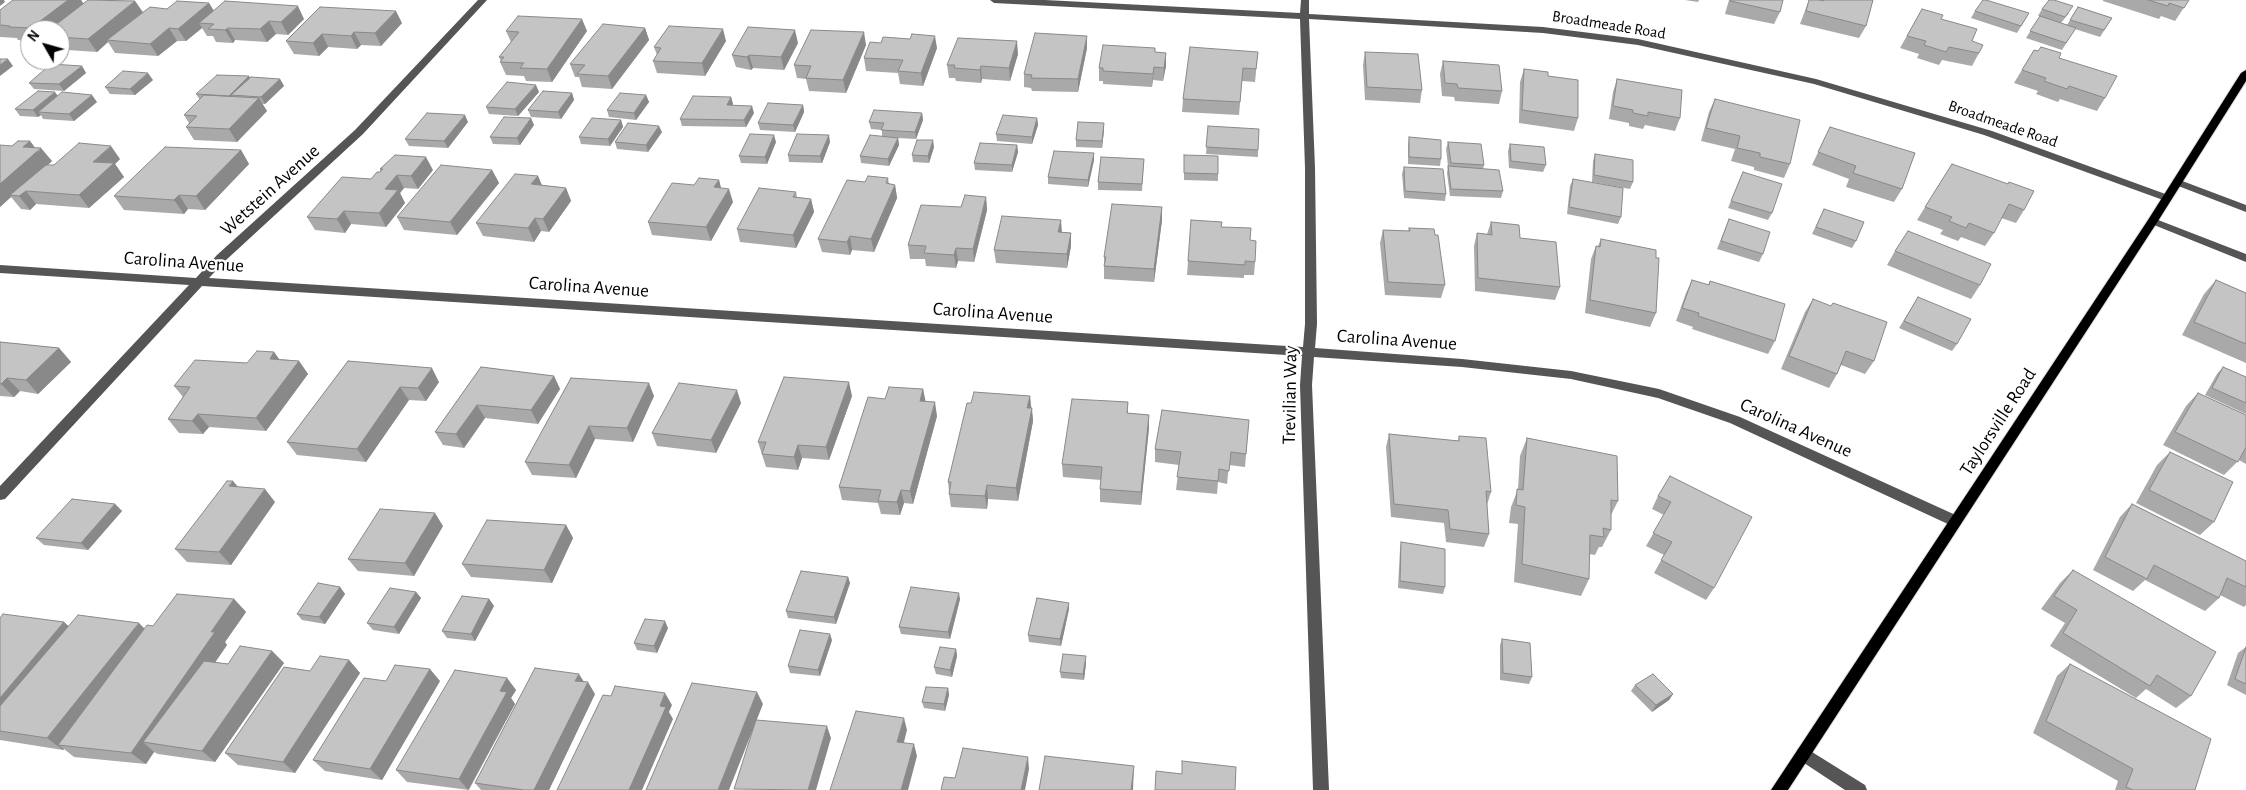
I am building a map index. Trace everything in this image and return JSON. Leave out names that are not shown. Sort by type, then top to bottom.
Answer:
[{"type":"main road","name":"Taylorsville Road","points":[[1779,790],[2153,221],[2246,72]]},
{"type":"street","name":"Wetstein Avenue","points":[[0,496],[221,258],[359,132],[483,0]]},
{"type":"street","name":"Broadmeade Road","points":[[994,0],[1305,15],[1543,30],[1638,42],[1816,82],[1911,110],[1988,133],[2167,198]]},
{"type":"street","name":"Trevilian Way","points":[[1305,0],[1310,178],[1311,324],[1306,385],[1321,790]]},
{"type":"street","points":[[2177,182],[2246,209]]},
{"type":"street","points":[[2153,221],[2246,258]]},
{"type":"street","name":"Carolina Avenue","points":[[0,269],[1308,352],[1462,363],[1570,375],[1659,394],[1735,420],[1955,521]]},
{"type":"street","points":[[1804,754],[1859,790]]},
{"type":"building","points":[[13,0],[68,0],[42,20],[20,20],[20,28],[0,25],[0,10]]},
{"type":"building","points":[[88,0],[135,1],[88,39],[70,38],[70,20],[62,20]]},
{"type":"building","points":[[1731,0],[1783,0],[1780,12]]},
{"type":"building","points":[[1809,0],[1873,0],[1866,26],[1806,11]]},
{"type":"building","points":[[1983,0],[2029,13],[2021,26],[1975,11]]},
{"type":"building","points":[[2049,0],[2073,6],[2065,17],[2042,9]]},
{"type":"building","points":[[2148,0],[2189,0],[2184,8],[2169,3],[2168,6]]},
{"type":"building","points":[[177,1],[209,3],[178,29],[169,28],[150,44],[107,40],[150,7],[167,9]]},
{"type":"building","points":[[225,1],[298,6],[281,22],[269,21],[260,29],[208,29],[214,24],[199,23]]},
{"type":"building","points":[[320,7],[396,11],[375,33],[354,32],[351,36],[322,34],[313,43],[286,41]]},
{"type":"building","points":[[2078,7],[2112,18],[2104,30],[2070,20]]},
{"type":"building","points":[[1922,9],[1943,15],[1941,19],[1977,29],[1972,41],[1983,45],[1979,53],[1949,47],[1946,52],[1924,45],[1926,41],[1907,36]]},
{"type":"building","points":[[518,16],[582,19],[547,69],[520,68],[524,63],[500,62],[504,57],[499,57],[519,32],[506,31]]},
{"type":"building","points":[[2040,16],[2076,28],[2066,43],[2030,31]]},
{"type":"building","points":[[603,24],[645,28],[608,76],[577,74],[585,65],[570,64]]},
{"type":"building","points":[[669,26],[723,29],[702,63],[653,61],[661,48],[654,47]]},
{"type":"building","points":[[748,27],[795,30],[781,57],[732,55]]},
{"type":"building","points":[[811,30],[864,32],[843,80],[806,78],[811,66],[794,65]]},
{"type":"building","points":[[1035,33],[1087,36],[1078,79],[1031,78],[1032,75],[1024,74]]},
{"type":"building","points":[[912,34],[935,36],[921,73],[898,71],[903,60],[864,58],[870,42],[881,43],[883,37],[910,39]]},
{"type":"building","points":[[958,38],[1017,41],[1009,68],[981,66],[980,70],[954,68],[955,65],[947,65]]},
{"type":"building","points":[[1103,45],[1155,48],[1155,52],[1166,53],[1164,68],[1154,67],[1153,74],[1103,71],[1103,68],[1099,68]]},
{"type":"building","points":[[1190,47],[1258,52],[1256,69],[1243,68],[1240,102],[1183,99]]},
{"type":"building","points":[[2041,47],[2061,53],[2059,58],[2117,76],[2105,98],[2069,86],[2067,89],[2044,81],[2046,78],[2022,70],[2034,50],[2038,51]]},
{"type":"building","points":[[1365,52],[1418,54],[1422,90],[1367,87]]},
{"type":"building","points":[[0,59],[8,59],[0,65]]},
{"type":"building","points":[[1443,61],[1499,65],[1502,91],[1458,88],[1457,84],[1445,83]]},
{"type":"building","points":[[70,65],[82,66],[59,84],[29,83],[44,70],[70,70]]},
{"type":"building","points":[[1524,69],[1548,72],[1548,76],[1578,80],[1578,118],[1522,110]]},
{"type":"building","points":[[123,71],[148,73],[130,89],[105,87]]},
{"type":"building","points":[[217,75],[249,76],[229,96],[196,94]]},
{"type":"building","points":[[251,77],[280,79],[261,97],[231,95]]},
{"type":"building","points":[[1617,79],[1682,90],[1680,118],[1648,112],[1648,116],[1633,113],[1633,110],[1613,106]]},
{"type":"building","points":[[507,82],[536,85],[515,109],[486,107]]},
{"type":"building","points":[[38,91],[55,92],[33,110],[15,109]]},
{"type":"building","points":[[543,91],[572,93],[558,112],[528,110]]},
{"type":"building","points":[[62,92],[92,95],[69,114],[38,112]]},
{"type":"building","points":[[620,93],[646,95],[634,113],[607,110]]},
{"type":"building","points":[[204,95],[259,98],[229,129],[186,127],[197,116],[184,115]]},
{"type":"building","points":[[693,96],[731,97],[727,105],[752,106],[744,120],[680,119]]},
{"type":"building","points":[[1715,99],[1800,120],[1790,164],[1760,157],[1760,153],[1737,148],[1740,136],[1706,128]]},
{"type":"building","points":[[768,103],[803,105],[793,125],[758,123]]},
{"type":"building","points":[[874,110],[922,113],[915,132],[881,130],[884,123],[869,122]]},
{"type":"building","points":[[427,113],[465,115],[444,141],[405,139]]},
{"type":"building","points":[[1003,115],[1037,118],[1032,137],[996,134]]},
{"type":"building","points":[[504,117],[531,118],[517,138],[490,137]]},
{"type":"building","points":[[592,118],[621,120],[608,139],[579,137]]},
{"type":"building","points":[[1078,122],[1104,123],[1102,141],[1076,140]]},
{"type":"building","points":[[628,123],[659,126],[646,145],[615,142]]},
{"type":"building","points":[[1208,126],[1259,129],[1258,150],[1206,147]]},
{"type":"building","points":[[1830,127],[1915,153],[1902,189],[1853,173],[1856,166],[1818,152]]},
{"type":"building","points":[[750,134],[774,135],[765,157],[739,156]]},
{"type":"building","points":[[797,134],[829,135],[820,156],[788,155]]},
{"type":"building","points":[[870,135],[898,138],[888,159],[860,156]]},
{"type":"building","points":[[1409,137],[1441,140],[1441,159],[1409,157]]},
{"type":"building","points":[[917,140],[933,140],[928,156],[912,155]]},
{"type":"building","points":[[18,141],[30,141],[23,147],[41,148],[0,184],[0,145],[12,146]]},
{"type":"building","points":[[1448,142],[1481,144],[1484,165],[1451,163]]},
{"type":"building","points":[[79,143],[111,146],[93,162],[114,163],[79,195],[26,191],[19,196],[10,195],[46,165],[54,165]]},
{"type":"building","points":[[980,143],[1017,145],[1012,165],[974,163]]},
{"type":"building","points":[[1510,144],[1544,147],[1546,165],[1511,161]]},
{"type":"building","points":[[165,147],[241,150],[196,196],[179,195],[174,200],[114,196]]},
{"type":"building","points":[[1054,151],[1094,153],[1088,180],[1048,177]]},
{"type":"building","points":[[1595,154],[1633,160],[1633,182],[1594,175]]},
{"type":"building","points":[[395,155],[426,157],[411,176],[397,175],[385,189],[398,190],[379,213],[344,211],[337,219],[307,217],[342,177],[371,179]]},
{"type":"building","points":[[1184,155],[1218,156],[1218,174],[1184,173]]},
{"type":"building","points":[[1101,157],[1144,159],[1142,184],[1098,182]]},
{"type":"building","points":[[1952,164],[2034,191],[2024,210],[2009,204],[1994,233],[1969,223],[1966,228],[1949,221],[1952,217],[1925,207]]},
{"type":"building","points":[[441,165],[492,170],[450,222],[397,217]]},
{"type":"building","points":[[1448,166],[1499,170],[1503,191],[1451,189]]},
{"type":"building","points":[[1404,167],[1443,169],[1446,194],[1405,191]]},
{"type":"building","points":[[1743,172],[1782,184],[1772,213],[1731,201]]},
{"type":"building","points":[[515,174],[538,176],[531,184],[566,188],[543,219],[535,218],[528,228],[476,223]]},
{"type":"building","points":[[868,176],[888,178],[886,183],[895,185],[871,239],[850,236],[847,242],[818,239],[847,180],[865,182]]},
{"type":"building","points":[[699,178],[719,180],[714,187],[729,189],[706,227],[648,222],[672,183],[694,185]]},
{"type":"building","points":[[1573,179],[1623,188],[1621,217],[1569,207]]},
{"type":"building","points":[[759,188],[796,192],[793,197],[811,199],[793,235],[737,229]]},
{"type":"building","points":[[965,195],[986,197],[973,249],[956,248],[954,255],[924,253],[926,246],[908,245],[921,205],[961,207]]},
{"type":"building","points":[[1112,204],[1162,207],[1154,269],[1104,266]]},
{"type":"building","points":[[1824,209],[1864,222],[1856,241],[1816,227]]},
{"type":"building","points":[[1002,216],[1061,220],[1058,232],[1071,233],[1067,254],[994,250]]},
{"type":"building","points":[[1729,219],[1770,232],[1763,254],[1721,241]]},
{"type":"building","points":[[1191,220],[1222,222],[1221,227],[1251,228],[1250,240],[1256,241],[1255,262],[1245,261],[1245,265],[1188,261]]},
{"type":"building","points":[[1491,222],[1519,225],[1520,238],[1556,242],[1560,287],[1478,278],[1477,233],[1492,235]]},
{"type":"building","points":[[1409,228],[1434,229],[1435,235],[1438,235],[1445,285],[1388,282],[1383,230],[1410,231]]},
{"type":"building","points":[[1908,231],[1991,264],[1980,285],[1895,251]]},
{"type":"building","points":[[1601,239],[1656,250],[1656,258],[1659,258],[1656,313],[1590,300],[1596,246],[1600,247]]},
{"type":"building","points":[[1692,280],[1709,285],[1710,281],[1785,304],[1775,341],[1698,316],[1699,313],[1682,308]]},
{"type":"building","points":[[2216,280],[2246,293],[2246,344],[2194,322]]},
{"type":"building","points":[[1918,297],[1971,319],[1957,344],[1904,321]]},
{"type":"building","points":[[1813,299],[1831,306],[1833,303],[1887,322],[1874,361],[1846,351],[1837,374],[1789,356]]},
{"type":"building","points":[[0,342],[59,348],[26,380],[7,378],[0,384]]},
{"type":"building","points":[[257,351],[274,352],[270,359],[299,361],[256,418],[198,414],[192,421],[168,419],[190,387],[174,386],[195,360],[247,363]]},
{"type":"building","points":[[348,361],[432,368],[418,388],[400,387],[357,449],[287,442]]},
{"type":"building","points":[[481,367],[554,376],[531,410],[477,405],[456,434],[435,432]]},
{"type":"building","points":[[2223,367],[2246,377],[2246,403],[2212,388]]},
{"type":"building","points":[[784,377],[849,382],[826,447],[798,445],[794,457],[762,454],[766,442],[758,442]]},
{"type":"building","points":[[571,378],[649,383],[627,428],[589,426],[569,465],[525,462]]},
{"type":"building","points":[[679,383],[737,390],[711,440],[652,433]]},
{"type":"building","points":[[889,387],[923,389],[920,401],[935,402],[910,491],[901,490],[897,502],[878,501],[881,490],[839,487],[868,397],[885,399]]},
{"type":"building","points":[[974,392],[1030,396],[1027,408],[1032,408],[1016,488],[987,485],[985,496],[949,494],[951,482],[948,482],[967,403],[971,403]]},
{"type":"building","points":[[2198,393],[2246,415],[2246,447],[2238,462],[2175,432]]},
{"type":"building","points":[[1072,399],[1128,402],[1127,413],[1149,415],[1141,492],[1100,489],[1102,467],[1062,464]]},
{"type":"building","points":[[1162,410],[1249,420],[1246,454],[1231,452],[1229,471],[1219,469],[1218,481],[1177,477],[1181,452],[1155,449]]},
{"type":"building","points":[[1389,434],[1459,441],[1459,436],[1486,438],[1491,492],[1486,491],[1489,534],[1450,529],[1448,510],[1394,504]]},
{"type":"building","points":[[1527,438],[1617,456],[1618,501],[1611,500],[1611,530],[1603,528],[1604,537],[1590,535],[1589,579],[1522,564],[1525,507],[1516,505],[1517,489],[1523,490]]},
{"type":"building","points":[[2170,452],[2233,482],[2214,522],[2149,490]]},
{"type":"building","points":[[1670,476],[1752,517],[1714,588],[1661,560],[1672,542],[1653,533],[1671,502],[1658,496]]},
{"type":"building","points":[[227,481],[233,481],[229,486],[265,489],[219,552],[175,549]]},
{"type":"building","points":[[72,499],[115,504],[81,543],[36,538]]},
{"type":"building","points":[[2132,504],[2246,561],[2246,587],[2227,578],[2219,598],[2154,565],[2147,579],[2105,557]]},
{"type":"building","points":[[380,509],[435,513],[405,563],[348,559]]},
{"type":"building","points":[[487,520],[566,525],[544,570],[462,564]]},
{"type":"building","points":[[1401,542],[1445,549],[1445,587],[1400,581]]},
{"type":"building","points":[[2073,570],[2216,652],[2191,696],[2157,675],[2150,686],[2063,633],[2077,610],[2054,596]]},
{"type":"building","points":[[801,571],[848,577],[834,617],[786,611]]},
{"type":"building","points":[[318,583],[340,587],[319,617],[297,614]]},
{"type":"building","points":[[911,587],[959,593],[948,632],[899,627]]},
{"type":"building","points":[[390,588],[416,592],[394,627],[367,623]]},
{"type":"building","points":[[177,594],[234,599],[211,632],[215,632],[131,753],[58,745],[147,625],[153,626]]},
{"type":"building","points":[[462,596],[489,599],[471,634],[442,631]]},
{"type":"building","points":[[1037,598],[1069,603],[1060,639],[1028,635]]},
{"type":"building","points":[[3,614],[64,622],[0,698],[0,618]]},
{"type":"building","points":[[78,615],[139,623],[47,738],[0,731],[0,706]]},
{"type":"building","points":[[645,619],[665,621],[654,646],[634,643]]},
{"type":"building","points":[[800,630],[830,634],[818,670],[788,666]]},
{"type":"building","points":[[1502,639],[1530,643],[1532,677],[1503,673]]},
{"type":"building","points":[[240,646],[272,651],[202,751],[143,742],[204,661],[228,664]]},
{"type":"building","points":[[940,647],[956,649],[950,670],[934,667]]},
{"type":"building","points":[[2246,647],[2246,684],[2235,679]]},
{"type":"building","points":[[1063,654],[1086,656],[1083,674],[1060,672]]},
{"type":"building","points":[[320,656],[349,660],[283,762],[225,753],[284,667],[310,671]]},
{"type":"building","points":[[2070,664],[2211,739],[2195,790],[2133,790],[2126,787],[2133,769],[2046,721]]},
{"type":"building","points":[[395,665],[430,669],[370,769],[313,760],[364,678],[386,681]]},
{"type":"building","points":[[535,668],[579,674],[575,681],[588,682],[534,790],[475,783]]},
{"type":"building","points":[[455,670],[507,678],[500,691],[507,692],[459,779],[396,770]]},
{"type":"building","points":[[1653,674],[1673,694],[1656,705],[1635,685]]},
{"type":"building","points":[[692,683],[757,692],[718,790],[646,790]]},
{"type":"building","points":[[615,686],[665,693],[660,706],[666,707],[629,790],[557,790],[603,695],[611,696]]},
{"type":"building","points":[[926,687],[948,688],[944,704],[922,702]]},
{"type":"building","points":[[856,711],[904,718],[897,742],[914,744],[901,790],[830,790]]},
{"type":"building","points":[[756,720],[827,726],[808,790],[734,789]]},
{"type":"building","points":[[963,748],[1028,757],[1021,790],[941,790],[944,777],[955,778]]},
{"type":"building","points":[[1045,756],[1134,766],[1131,790],[1039,790]]},
{"type":"building","points":[[1182,761],[1236,767],[1235,790],[1155,790],[1156,771],[1182,774]]}]
